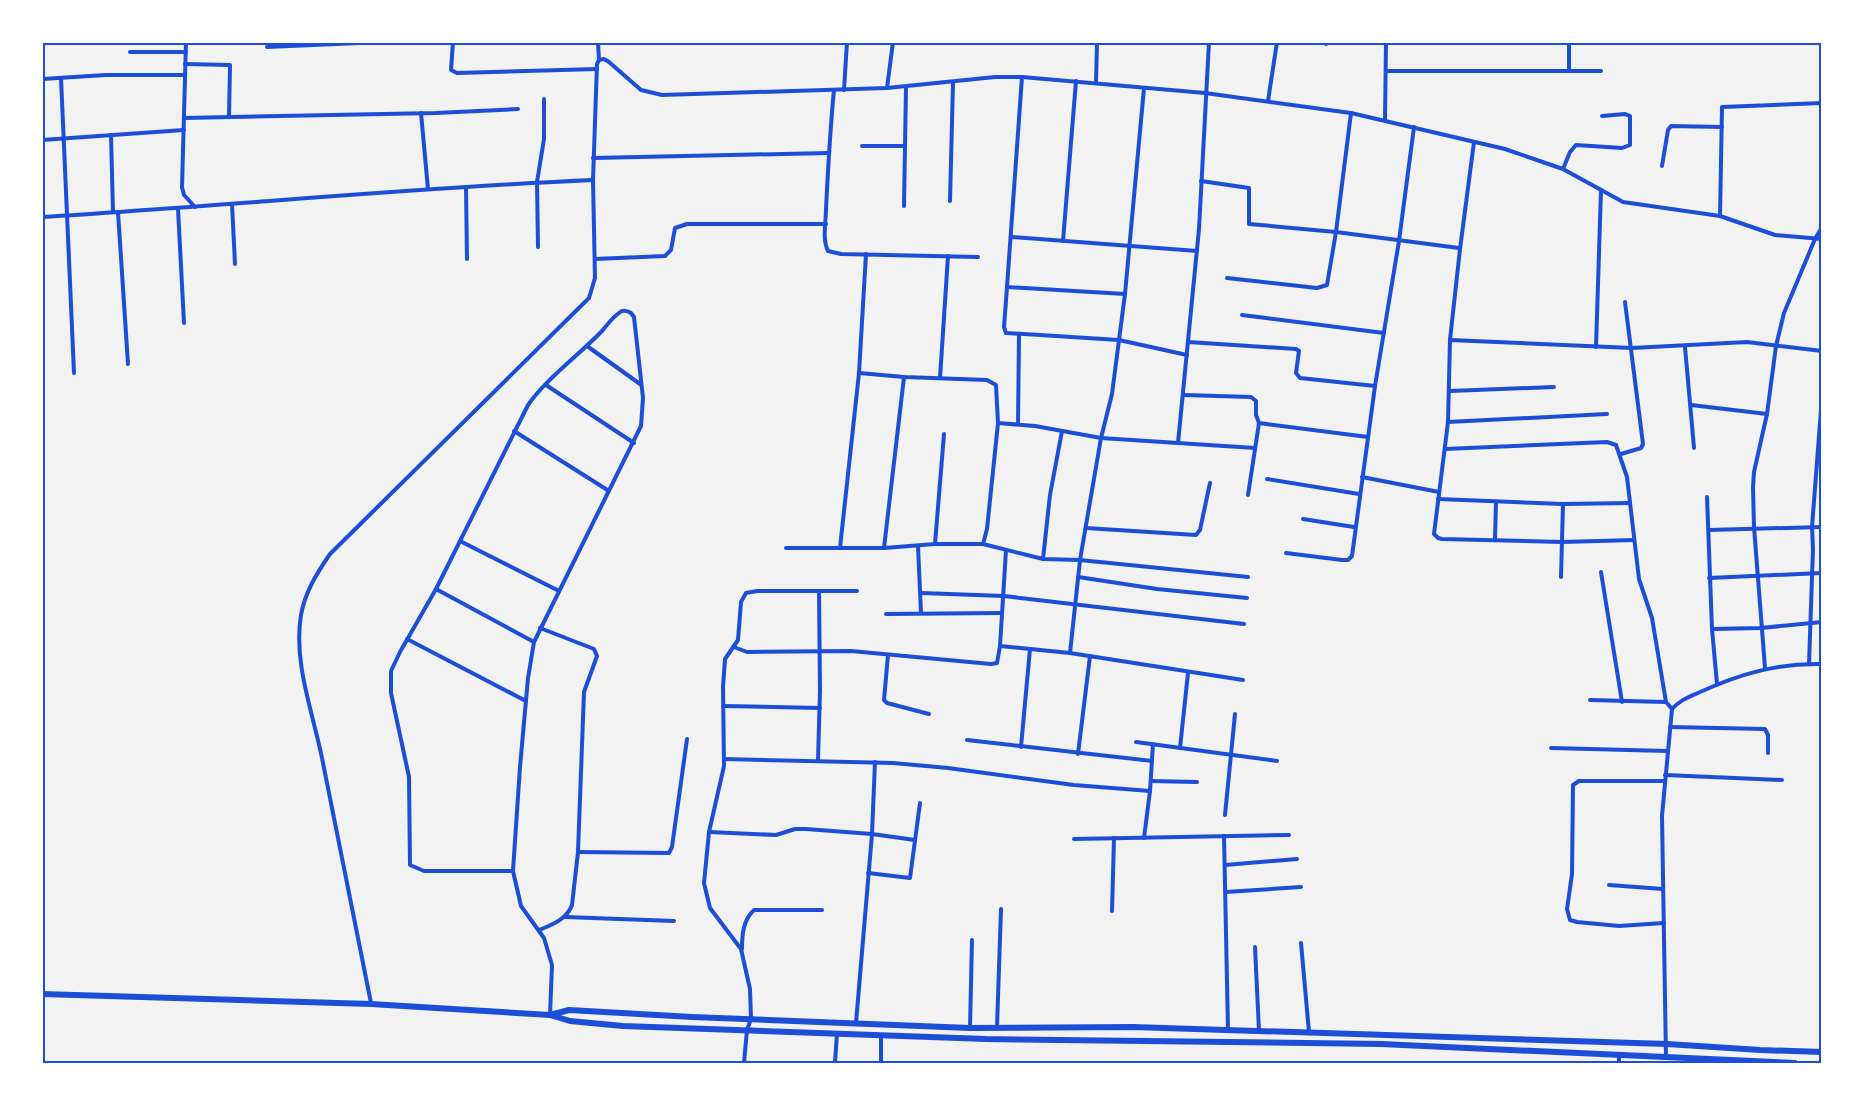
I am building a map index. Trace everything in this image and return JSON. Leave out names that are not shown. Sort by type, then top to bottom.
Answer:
[{"type":"main road","points":[[42,994],[371,1004],[550,1015],[570,1021],[624,1026],[986,1039],[1381,1044],[1619,1059],[1666,1058],[1795,1063]]},
{"type":"main road","points":[[550,1015],[569,1010],[970,1028],[997,1026],[1133,1027],[1667,1044],[1822,1052]]},
{"type":"street","points":[[186,42],[182,187],[184,195],[196,208]]},
{"type":"street","points":[[267,47],[384,42]]},
{"type":"street","points":[[453,42],[451,70],[457,73],[597,69]]},
{"type":"street","points":[[371,1004],[305,681],[300,636],[301,615],[305,600],[319,570],[344,539],[589,298],[594,287],[595,260],[593,158],[598,42]]},
{"type":"street","points":[[844,90],[847,42]]},
{"type":"street","points":[[887,88],[893,42]]},
{"type":"street","points":[[1096,83],[1097,42]]},
{"type":"street","points":[[1178,443],[1197,251],[1209,42]]},
{"type":"street","points":[[1268,101],[1277,42]]},
{"type":"street","points":[[1385,120],[1386,42]]},
{"type":"street","points":[[1569,42],[1569,70]]},
{"type":"street","points":[[130,52],[186,52]]},
{"type":"street","points":[[599,60],[604,59],[609,62],[641,90],[662,95],[887,88],[1022,77],[1205,93],[1351,112],[1504,149],[1563,169],[1623,202],[1720,216],[1775,235],[1822,239]]},
{"type":"street","points":[[185,64],[230,65],[229,117]]},
{"type":"street","points":[[1386,71],[1601,71]]},
{"type":"street","points":[[42,79],[185,75]]},
{"type":"street","points":[[1022,77],[1007,287],[1006,333],[1119,340],[1187,355]]},
{"type":"street","points":[[61,78],[74,373]]},
{"type":"street","points":[[1063,241],[1076,81]]},
{"type":"street","points":[[950,201],[954,83]]},
{"type":"street","points":[[904,206],[906,87]]},
{"type":"street","points":[[1071,653],[1080,560],[1101,438],[1112,394],[1125,294],[1144,88]]},
{"type":"street","points":[[834,90],[828,153],[826,224],[828,251],[841,254],[978,257]]},
{"type":"street","points":[[538,247],[537,182],[544,139],[544,99]]},
{"type":"street","points":[[1720,216],[1722,107],[1822,103]]},
{"type":"street","points":[[184,118],[518,109]]},
{"type":"street","points":[[1227,278],[1324,287],[1328,280],[1336,232],[1351,112]]},
{"type":"street","points":[[422,113],[428,189]]},
{"type":"street","points":[[1563,169],[1570,152],[1576,145],[1622,148],[1630,145],[1630,116],[1625,114],[1602,116]]},
{"type":"street","points":[[1662,166],[1668,130],[1671,126],[1722,127]]},
{"type":"street","points":[[1286,553],[1348,560],[1352,556],[1354,527],[1399,241],[1414,127]]},
{"type":"street","points":[[42,140],[184,130]]},
{"type":"street","points":[[111,135],[128,364]]},
{"type":"street","points":[[1474,142],[1450,340],[1448,422],[1435,537],[1562,542],[1634,540]]},
{"type":"street","points":[[862,146],[905,146]]},
{"type":"street","points":[[593,158],[828,153]]},
{"type":"street","points":[[42,217],[196,208],[428,189],[593,180]]},
{"type":"street","points":[[1202,181],[1249,188],[1249,224],[1336,232],[1460,249]]},
{"type":"street","points":[[466,187],[467,259]]},
{"type":"street","points":[[1596,347],[1601,190]]},
{"type":"street","points":[[232,204],[235,264]]},
{"type":"street","points":[[178,209],[184,323]]},
{"type":"street","points":[[595,260],[665,256],[671,250],[675,228],[687,224],[826,224]]},
{"type":"street","points":[[1765,668],[1754,527],[1754,480],[1767,414],[1776,346],[1784,313],[1822,227]]},
{"type":"street","points":[[1012,237],[1197,251]]},
{"type":"street","points":[[840,548],[859,373],[866,254]]},
{"type":"street","points":[[940,378],[948,256]]},
{"type":"street","points":[[1007,287],[1125,294]]},
{"type":"street","points":[[1621,454],[1638,450],[1643,444],[1625,302]]},
{"type":"street","points":[[513,871],[424,871],[410,865],[409,777],[390,683],[395,662],[436,589],[532,399],[621,312],[626,311],[632,313],[634,317],[643,417],[634,443],[534,642],[526,701],[513,871],[521,906],[539,930],[548,948],[552,965],[550,1015]]},
{"type":"street","points":[[1242,315],[1384,333]]},
{"type":"street","points":[[1018,424],[1019,334]]},
{"type":"street","points":[[1450,340],[1632,348],[1685,347],[1731,342],[1822,351]]},
{"type":"street","points":[[1188,342],[1296,349],[1299,351],[1296,373],[1300,378],[1375,386]]},
{"type":"street","points":[[587,346],[640,384]]},
{"type":"street","points":[[1685,347],[1694,448]]},
{"type":"street","points":[[859,373],[987,380],[996,385],[998,423],[987,529],[983,544]]},
{"type":"street","points":[[884,548],[904,377]]},
{"type":"street","points":[[546,385],[634,443]]},
{"type":"street","points":[[1450,391],[1554,387]]},
{"type":"street","points":[[1184,395],[1251,397],[1256,401],[1256,415],[1259,423],[1248,495]]},
{"type":"street","points":[[1809,664],[1812,527],[1822,397]]},
{"type":"street","points":[[1691,405],[1767,414]]},
{"type":"street","points":[[1448,422],[1607,414]]},
{"type":"street","points":[[998,423],[1018,424],[1101,438],[1255,448]]},
{"type":"street","points":[[1259,423],[1368,437]]},
{"type":"street","points":[[514,431],[609,491]]},
{"type":"street","points":[[1043,559],[1050,495],[1062,431]]},
{"type":"street","points":[[935,544],[944,434]]},
{"type":"street","points":[[1444,449],[1611,442],[1616,445],[1621,454],[1630,503],[1639,579],[1652,618],[1666,702],[1672,710]]},
{"type":"street","points":[[1362,477],[1439,492]]},
{"type":"street","points":[[1266,479],[1359,494]]},
{"type":"street","points":[[1086,528],[1196,535],[1200,530],[1210,483]]},
{"type":"street","points":[[1707,497],[1709,578],[1717,684]]},
{"type":"street","points":[[1438,499],[1563,504],[1630,503]]},
{"type":"street","points":[[1495,539],[1496,502]]},
{"type":"street","points":[[1562,577],[1563,504]]},
{"type":"street","points":[[1303,519],[1354,527]]},
{"type":"street","points":[[1709,530],[1754,527],[1822,527]]},
{"type":"street","points":[[460,541],[559,591]]},
{"type":"street","points":[[786,548],[884,548],[935,544],[983,544],[1043,559],[1080,560],[1248,577]]},
{"type":"street","points":[[918,546],[921,613]]},
{"type":"street","points":[[734,647],[747,652],[851,651],[994,664],[999,660],[1006,550]]},
{"type":"street","points":[[1601,572],[1622,702]]},
{"type":"street","points":[[1709,578],[1822,573]]},
{"type":"street","points":[[1078,577],[1157,589],[1247,598]]},
{"type":"street","points":[[436,589],[534,642]]},
{"type":"street","points":[[741,949],[713,913],[707,901],[704,883],[709,832],[724,766],[725,659],[738,640],[741,602],[746,593],[757,591],[857,591]]},
{"type":"street","points":[[818,760],[819,591]]},
{"type":"street","points":[[921,593],[1004,596],[1244,624]]},
{"type":"street","points":[[886,614],[1002,613]]},
{"type":"street","points":[[1712,629],[1761,628],[1822,622]]},
{"type":"street","points":[[539,930],[564,917],[570,912],[572,905],[578,852],[584,692],[596,661],[597,652],[591,647],[540,628]]},
{"type":"street","points":[[407,639],[526,701]]},
{"type":"street","points":[[1000,646],[1071,653],[1243,680]]},
{"type":"street","points":[[1021,747],[1030,649]]},
{"type":"street","points":[[888,656],[884,700],[929,714]]},
{"type":"street","points":[[1078,754],[1089,656]]},
{"type":"street","points":[[1666,1058],[1662,816],[1672,710],[1685,699],[1717,684],[1765,668],[1822,664]]},
{"type":"street","points":[[1180,748],[1188,673]]},
{"type":"street","points":[[1590,700],[1666,702]]},
{"type":"street","points":[[723,706],[820,708]]},
{"type":"street","points":[[1225,815],[1235,714]]},
{"type":"street","points":[[1670,727],[1766,729],[1768,753]]},
{"type":"street","points":[[578,852],[669,853],[672,847],[687,739]]},
{"type":"street","points":[[967,740],[1152,761]]},
{"type":"street","points":[[1136,742],[1277,761]]},
{"type":"street","points":[[1144,838],[1153,744]]},
{"type":"street","points":[[1551,748],[1668,751]]},
{"type":"street","points":[[724,759],[875,762],[948,768],[1074,785],[1150,791]]},
{"type":"street","points":[[856,1023],[872,834],[875,762]]},
{"type":"street","points":[[1665,775],[1782,780]]},
{"type":"street","points":[[1151,781],[1197,782]]},
{"type":"street","points":[[1664,923],[1619,926],[1577,922],[1570,920],[1567,909],[1572,874],[1573,784],[1580,781],[1665,781]]},
{"type":"street","points":[[868,873],[910,878],[920,803]]},
{"type":"street","points":[[709,832],[776,835],[795,829],[806,829],[915,840]]},
{"type":"street","points":[[1074,839],[1289,835]]},
{"type":"street","points":[[1224,836],[1228,1031]]},
{"type":"street","points":[[1112,911],[1114,838]]},
{"type":"street","points":[[1225,865],[1297,859]]},
{"type":"street","points":[[1609,885],[1663,889]]},
{"type":"street","points":[[1226,892],[1301,887]]},
{"type":"street","points":[[997,1026],[1001,909]]},
{"type":"street","points":[[744,1063],[747,1030],[751,1019],[750,989],[741,949],[742,933],[747,920],[754,910],[822,910]]},
{"type":"street","points":[[564,917],[674,921]]},
{"type":"street","points":[[970,1028],[972,940]]},
{"type":"street","points":[[1301,943],[1309,1032]]},
{"type":"street","points":[[1255,947],[1259,1031]]},
{"type":"street","points":[[835,1063],[837,1033]]},
{"type":"street","points":[[881,1034],[881,1063]]}]
